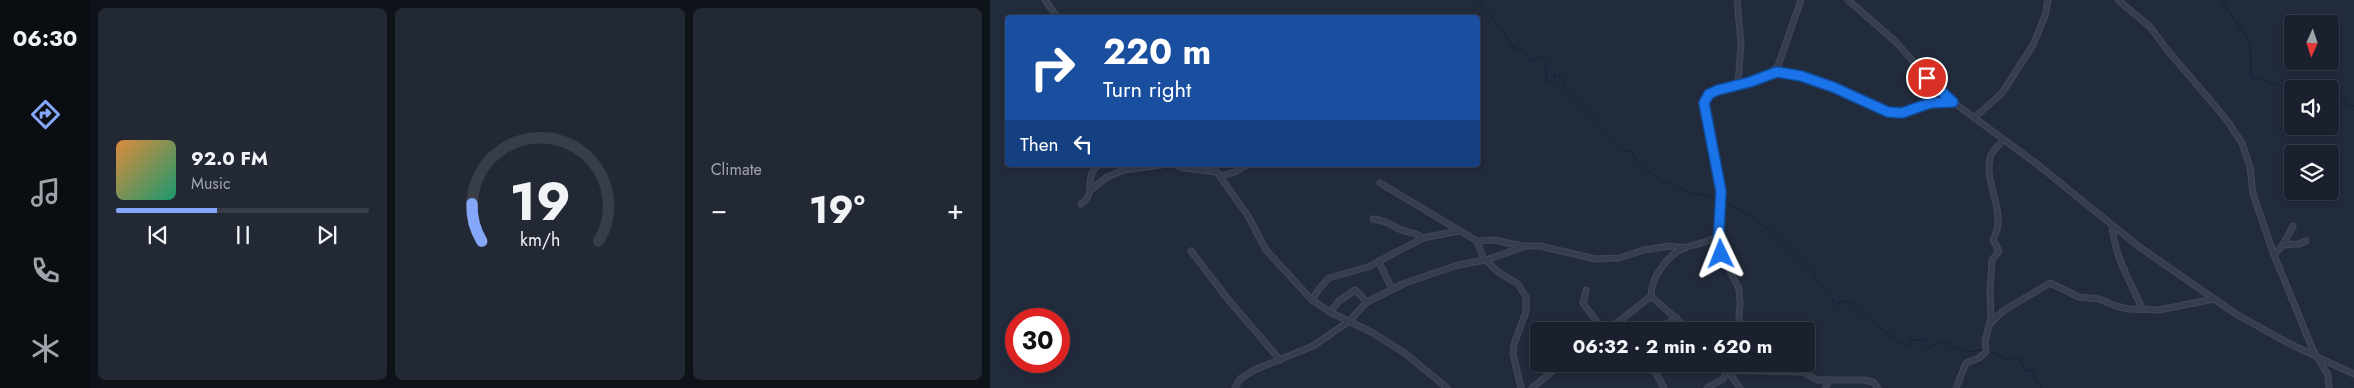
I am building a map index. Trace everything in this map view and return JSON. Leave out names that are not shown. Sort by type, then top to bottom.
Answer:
[{"type":"street","points":[[1044,0],[1056,15]]},
{"type":"street","points":[[1737,0],[1741,42],[1738,85]]},
{"type":"street","points":[[1767,76],[1778,66],[1783,55],[1801,0]]},
{"type":"street","points":[[1848,0],[1896,41],[1932,84],[1953,102],[2038,164],[2112,226],[2214,299],[2265,330],[2316,357],[2354,374]]},
{"type":"street","points":[[1974,118],[2002,93],[2034,45],[2046,16],[2048,0]]},
{"type":"street","points":[[2118,0],[2150,27],[2226,119],[2242,142],[2250,167],[2254,194],[2274,255],[2316,357],[2328,375],[2329,388]]},
{"type":"street","points":[[1739,322],[1739,289],[1721,254],[1719,235],[1721,191],[1704,103],[1709,94],[1784,72],[1813,80],[1854,96],[1882,110],[1896,114],[1930,103],[1953,102]]},
{"type":"street","points":[[1956,388],[1966,363],[1986,352],[1984,341],[1990,324],[1992,260],[1999,251],[1993,240],[1998,231],[1998,219],[1991,186],[1991,160],[1992,153],[2003,139]]},
{"type":"street","points":[[1092,189],[1089,180],[1091,172],[1096,167]]},
{"type":"street","points":[[1081,204],[1088,199],[1092,189],[1107,177],[1124,170],[1146,167]]},
{"type":"street","points":[[1181,167],[1217,172]]},
{"type":"street","points":[[1213,167],[1248,216],[1266,250],[1312,300],[1348,322],[1373,333],[1406,354],[1447,388]]},
{"type":"street","points":[[1221,176],[1244,167]]},
{"type":"street","points":[[1380,184],[1477,241],[1494,240],[1526,246],[1540,246],[1595,258],[1619,258],[1644,250],[1670,246],[1685,248],[1702,244],[1719,235]]},
{"type":"street","points":[[1373,219],[1390,222],[1399,229],[1416,233],[1423,238]]},
{"type":"street","points":[[2112,226],[2113,241],[2120,265],[2142,308]]},
{"type":"street","points":[[2274,255],[2283,245],[2293,226]]},
{"type":"street","points":[[1312,300],[1329,278],[1379,262],[1423,238],[1460,231]]},
{"type":"street","points":[[1477,241],[1485,260],[1498,272],[1518,284],[1526,297],[1526,312],[1514,344],[1513,354],[1521,388]]},
{"type":"street","points":[[2283,245],[2299,244],[2306,241]]},
{"type":"street","points":[[1235,388],[1240,379],[1249,373],[1266,364],[1312,346],[1348,322],[1367,302],[1392,289],[1437,271],[1485,260],[1526,246]]},
{"type":"street","points":[[1618,322],[1651,296],[1653,283],[1659,271],[1671,258],[1685,248]]},
{"type":"street","points":[[1191,251],[1221,291],[1280,360]]},
{"type":"street","points":[[1379,262],[1392,289]]},
{"type":"street","points":[[1990,324],[2003,311],[2050,283],[2079,297],[2099,299],[2129,309],[2159,310],[2214,299]]},
{"type":"street","points":[[1330,312],[1339,301],[1354,290],[1367,302]]},
{"type":"street","points":[[1586,290],[1583,303],[1599,322]]},
{"type":"street","points":[[1651,296],[1681,322]]},
{"type":"street","points":[[1670,322],[1677,318]]},
{"type":"street","points":[[1534,388],[1552,372]]},
{"type":"street","points":[[1655,372],[1664,388]]},
{"type":"street","points":[[1707,388],[1718,386],[1728,372]]},
{"type":"street","points":[[1730,372],[1740,388]]},
{"type":"street","points":[[1803,372],[1817,380],[1865,380],[1873,382],[1878,388]]},
{"type":"street","points":[[1825,388],[1830,380]]},
{"type":"waterway","points":[[1478,0],[1504,32],[1513,47],[1524,51],[1530,62],[1539,57],[1546,62],[1546,78],[1549,83],[1554,82],[1555,75],[1559,75],[1565,88],[1623,150],[1632,152],[1648,171],[1681,189],[1718,199]]},
{"type":"waterway","points":[[2221,0],[2250,42],[2251,77],[2284,86]]},
{"type":"waterway","points":[[2339,102],[2354,106]]},
{"type":"waterway","points":[[1722,200],[1759,222],[1792,250],[1833,299],[1834,305],[1843,301],[1850,302],[1871,321],[1903,345],[1909,346],[1909,341],[1927,339],[1926,346],[1929,347],[1943,342],[1948,343],[1951,347],[1971,352],[1985,349],[2009,361],[2013,358],[2019,359],[2025,370],[2031,370],[2041,388]]},
{"type":"route","points":[[1721,254],[1718,247],[1722,210],[1721,191],[1704,103],[1705,98],[1709,94],[1762,79],[1773,73],[1784,72],[1833,87],[1882,110],[1896,114],[1930,103],[1953,102],[1927,78]]}]
